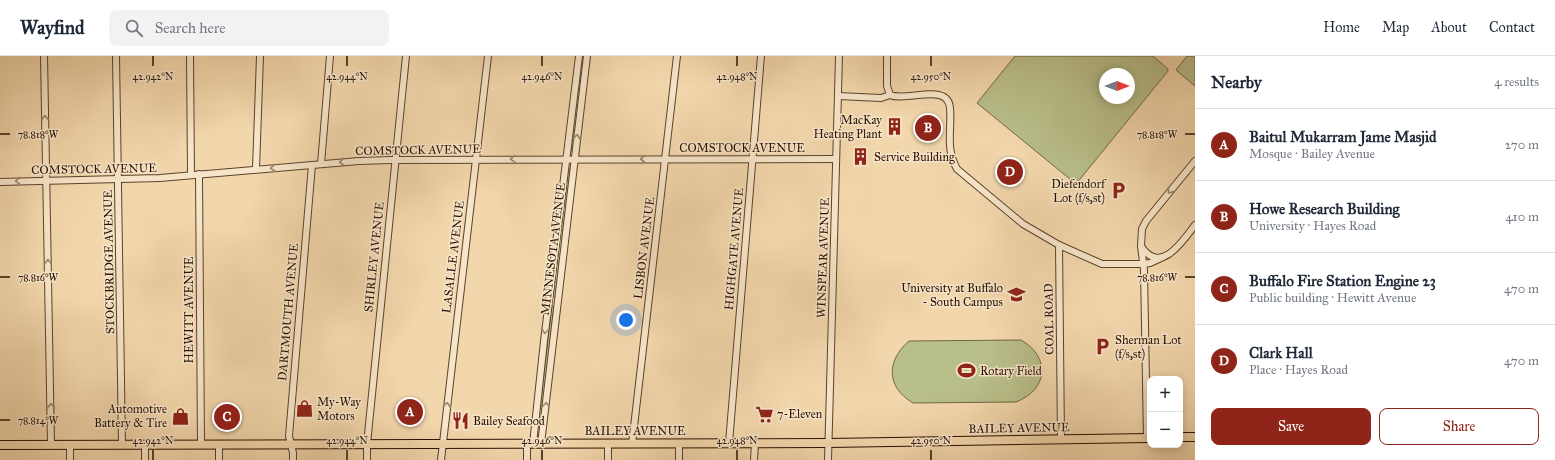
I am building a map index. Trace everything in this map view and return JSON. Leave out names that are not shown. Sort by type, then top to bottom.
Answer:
[{"type":"main road","points":[[1183,437],[1195,437]]},
{"type":"main road","name":"BAILEY AVENUE","points":[[0,445],[828,443],[1147,438]]},
{"type":"street","points":[[44,56],[51,445]]},
{"type":"street","name":"STOCKBRIDGE AVENUE","points":[[116,56],[122,445]]},
{"type":"street","points":[[190,56],[191,175]]},
{"type":"street","points":[[256,169],[260,56]]},
{"type":"street","points":[[320,164],[330,56]]},
{"type":"street","name":"SHIRLEY AVENUE","points":[[367,460],[367,444],[406,56]]},
{"type":"street","name":"LASALLE AVENUE","points":[[441,460],[488,56]]},
{"type":"street","name":"MINNESOTA AVENUE","points":[[533,444],[579,56]]},
{"type":"street","name":"MINNESOTA AVENUE","points":[[527,460],[533,444],[558,301],[587,56]]},
{"type":"street","name":"LISBON AVENUE","points":[[632,444],[677,56]]},
{"type":"street","name":"HIGHGATE AVENUE","points":[[729,443],[761,56]]},
{"type":"street","name":"WINSPEAR AVENUE","points":[[830,459],[828,443],[839,56]]},
{"type":"street","points":[[887,56],[887,86],[890,95]]},
{"type":"street","points":[[838,96],[881,98],[890,95],[900,98],[938,94],[946,98],[950,107],[950,150],[957,169],[1023,224],[1059,245],[1102,264],[1150,263],[1172,253],[1195,225]]},
{"type":"street","name":"COMSTOCK AVENUE","points":[[0,182],[160,178],[320,164],[395,160],[836,159]]},
{"type":"street","points":[[1148,412],[1143,264],[1141,246],[1142,229],[1146,221],[1195,161]]},
{"type":"street","name":"DARTMOUTH AVENUE","points":[[293,460],[289,436],[312,165]]},
{"type":"street","name":"HEWITT AVENUE","points":[[199,174],[201,445]]},
{"type":"street","name":"COAL ROAD","points":[[1059,245],[1061,440]]},
{"type":"street","points":[[1141,246],[1147,254],[1154,257],[1163,257]]},
{"type":"street","points":[[549,300],[558,301]]},
{"type":"street","points":[[679,443],[679,460]]},
{"type":"street","points":[[754,443],[754,460]]},
{"type":"street","points":[[608,444],[608,460]]},
{"type":"street","points":[[70,445],[70,460]]},
{"type":"street","points":[[145,445],[145,460]]},
{"type":"street","points":[[219,445],[219,460]]},
{"type":"green space","points":[[581,56],[584,56],[573,150],[571,151],[570,149]]},
{"type":"green space","points":[[1015,56],[1153,56],[1168,69],[1168,71],[1076,184],[977,103]]},
{"type":"green space","points":[[1187,56],[1195,56],[1195,86],[1176,70]]},
{"type":"green space","points":[[570,168],[556,296],[554,297],[568,169]]},
{"type":"green space","points":[[552,306],[554,307],[542,406],[540,405]]},
{"type":"green space","name":"Rotary Field","points":[[1021,340],[1031,347],[1037,355],[1041,364],[1042,373],[1040,382],[1034,390],[1027,397],[1016,402],[913,403],[904,397],[894,382],[892,374],[893,365],[901,349],[909,341]]},
{"type":"place","name":"MacKay Heating Plant","points":[[895,127]]},
{"type":"place","name":"Howe Research Building","points":[[928,128]]},
{"type":"place","name":"Service Building","points":[[861,157]]},
{"type":"place","name":"Clark Hall","points":[[1010,172]]},
{"type":"place","name":"Diefendorf Lot (f/s,st)","points":[[1118,191]]},
{"type":"place","name":"University at Buffalo - South Campus","points":[[1016,295]]},
{"type":"place","name":"Sherman Lot (f/s,st)","points":[[1102,347]]},
{"type":"place","name":"Rotary Field","points":[[967,371]]},
{"type":"place","name":"My-Way Motors","points":[[304,409]]},
{"type":"place","name":"Baitul Mukarram Jame Masjid","points":[[410,412]]},
{"type":"place","name":"7-Eleven","points":[[764,414]]},
{"type":"place","name":"Automotive Battery & Tire","points":[[180,416]]},
{"type":"place","name":"Buffalo Fire Station Engine 23","points":[[227,417]]},
{"type":"place","name":"Bailey Seafood","points":[[460,421]]}]
